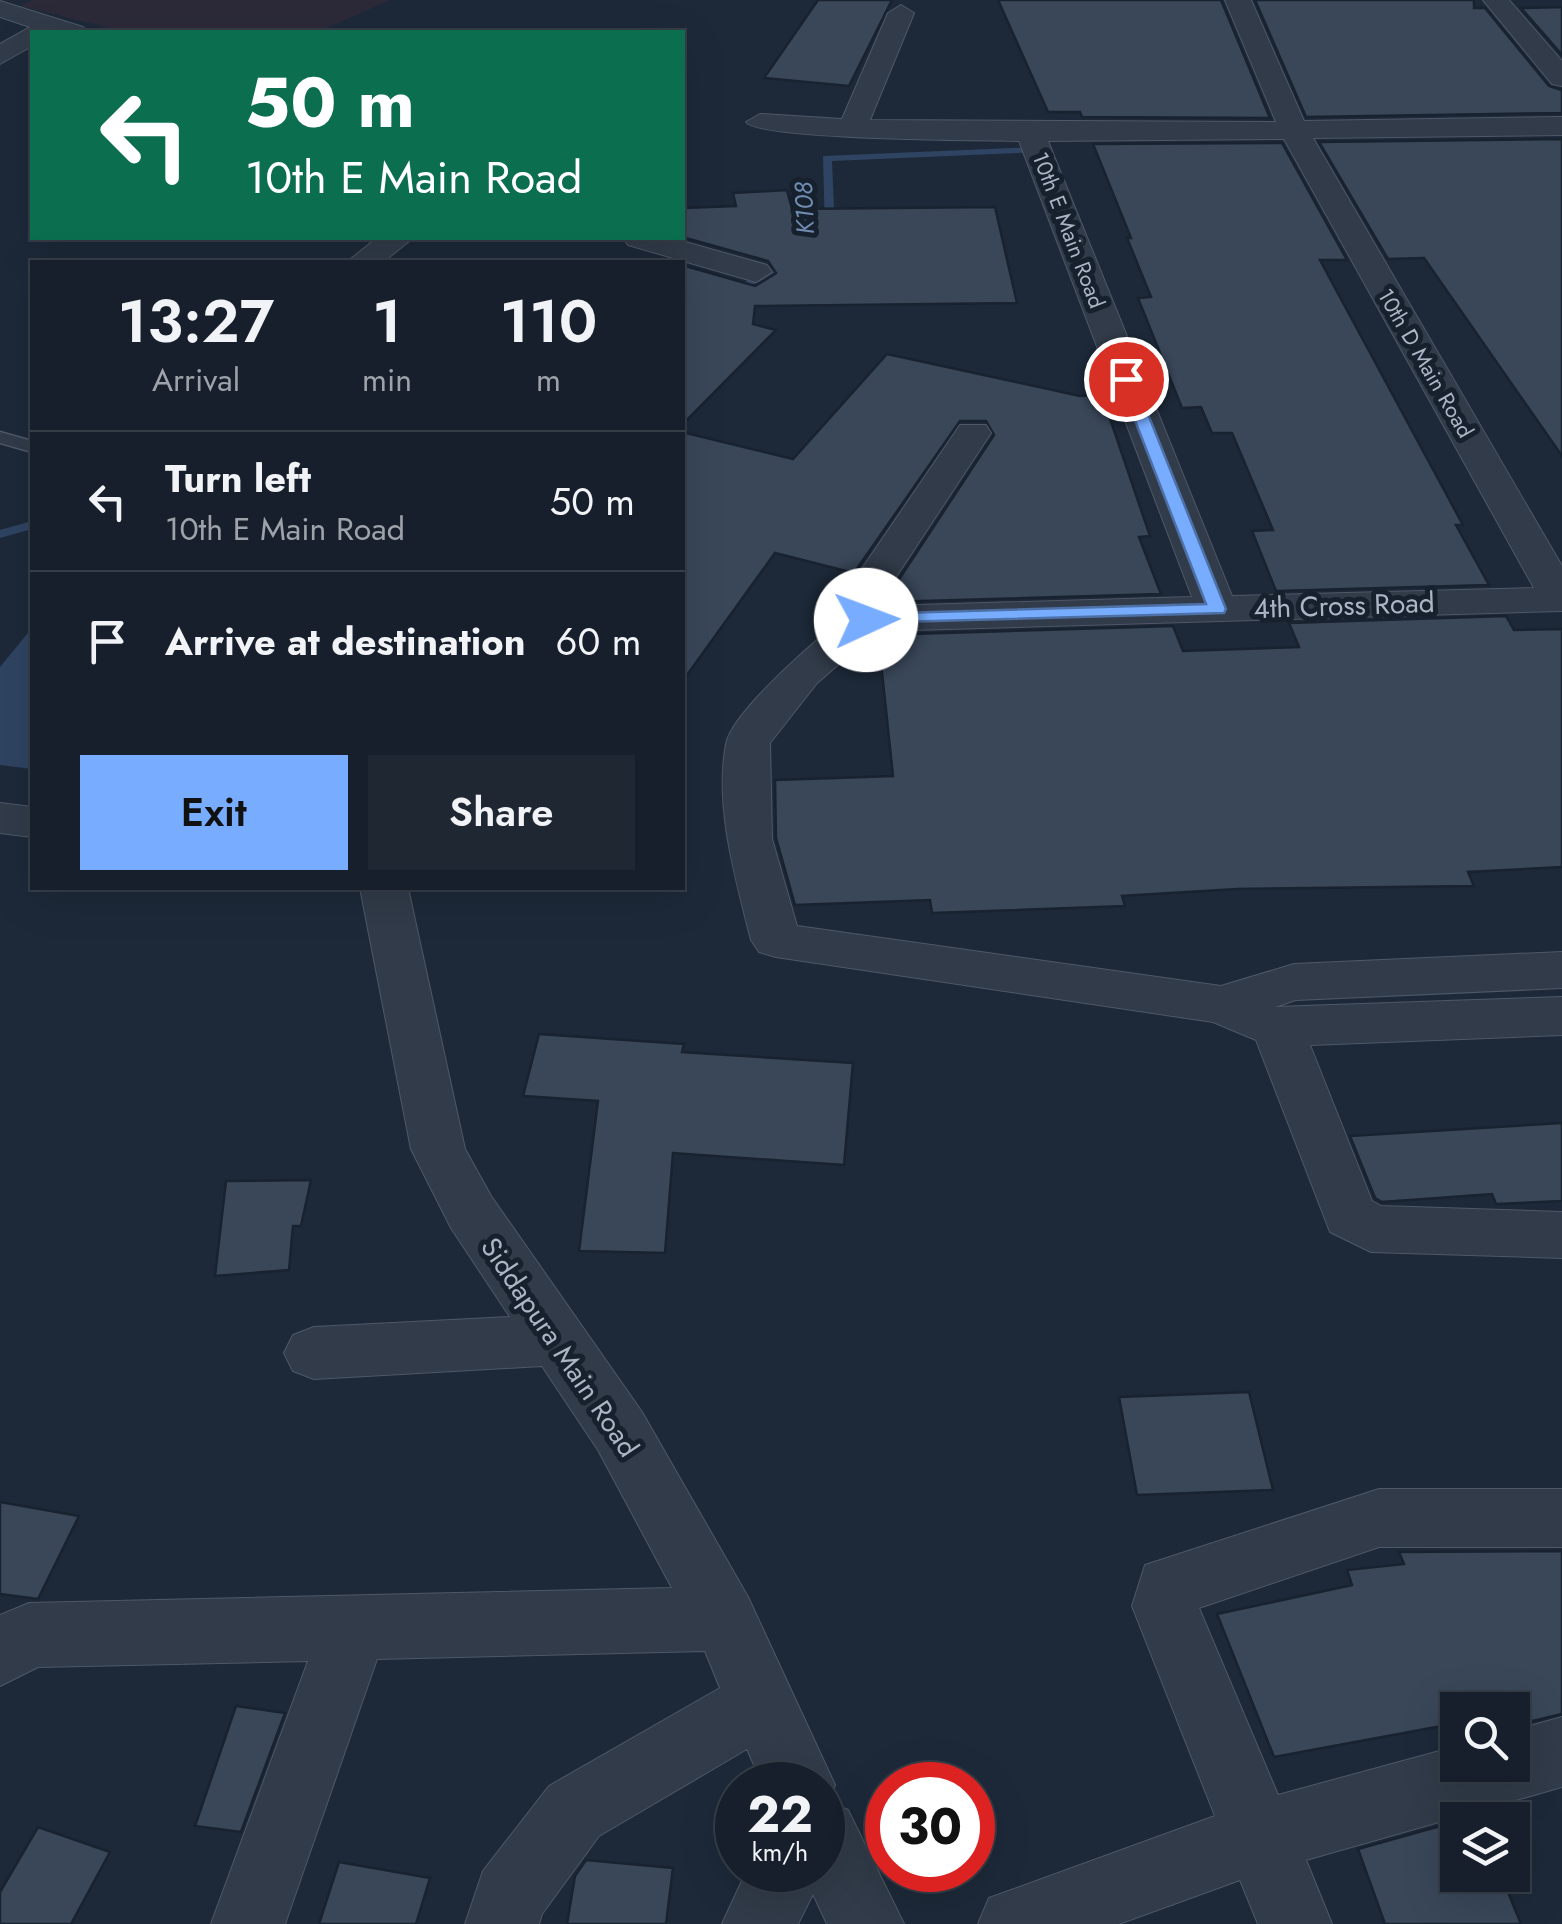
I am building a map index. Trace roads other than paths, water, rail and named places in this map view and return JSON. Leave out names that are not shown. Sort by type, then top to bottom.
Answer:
[{"type":"street","name":"10th D Main Road","points":[[1238,0],[1292,128],[1561,599]]},
{"type":"street","points":[[1496,0],[1562,78]]},
{"type":"street","points":[[3,9],[38,30]]},
{"type":"street","points":[[852,129],[901,13]]},
{"type":"street","points":[[0,56],[30,35]]},
{"type":"street","points":[[760,122],[852,129],[1030,131],[1562,126]]},
{"type":"street","name":"10th E Main Road","points":[[1030,131],[1217,609]]},
{"type":"street","points":[[366,260],[394,240]]},
{"type":"street","points":[[646,240],[756,272]]},
{"type":"street","points":[[973,433],[864,595],[866,620],[802,674],[748,741],[749,839],[776,940],[1221,1004],[1277,1028],[1562,1016]]},
{"type":"street","name":"4th Cross Road","points":[[866,620],[1561,599]]},
{"type":"street","points":[[0,818],[30,822]]},
{"type":"street","name":"Siddapura Main Road","points":[[384,890],[438,1149],[471,1212],[620,1431],[724,1619],[789,1762]]},
{"type":"street","points":[[1221,1004],[1294,982],[1562,970]]},
{"type":"street","points":[[1277,1028],[1350,1216],[1358,1224],[1371,1229],[1562,1235]]},
{"type":"street","points":[[314,1353],[556,1340]]},
{"type":"street","points":[[1295,1924],[1262,1836],[1164,1606],[1168,1587],[1379,1518],[1562,1518]]},
{"type":"street","points":[[0,1653],[29,1635],[724,1619]]},
{"type":"street","points":[[248,1924],[354,1628]]},
{"type":"street","points":[[502,1924],[509,1897],[574,1812],[762,1702]]},
{"type":"street","points":[[1015,1924],[1262,1836],[1562,1752]]},
{"type":"street","points":[[845,1880],[868,1924]]},
{"type":"street","points":[[759,1924],[775,1892]]},
{"type":"lane","points":[[0,437],[30,446]]},
{"type":"water","points":[[30,630],[30,769],[0,765],[0,667]]},
{"type":"waterway","name":"K108","points":[[830,231],[827,158],[1038,150]]},
{"type":"waterway","name":"K108","points":[[726,291],[786,270]]},
{"type":"waterway","name":"K108","points":[[0,534],[30,526]]}]
